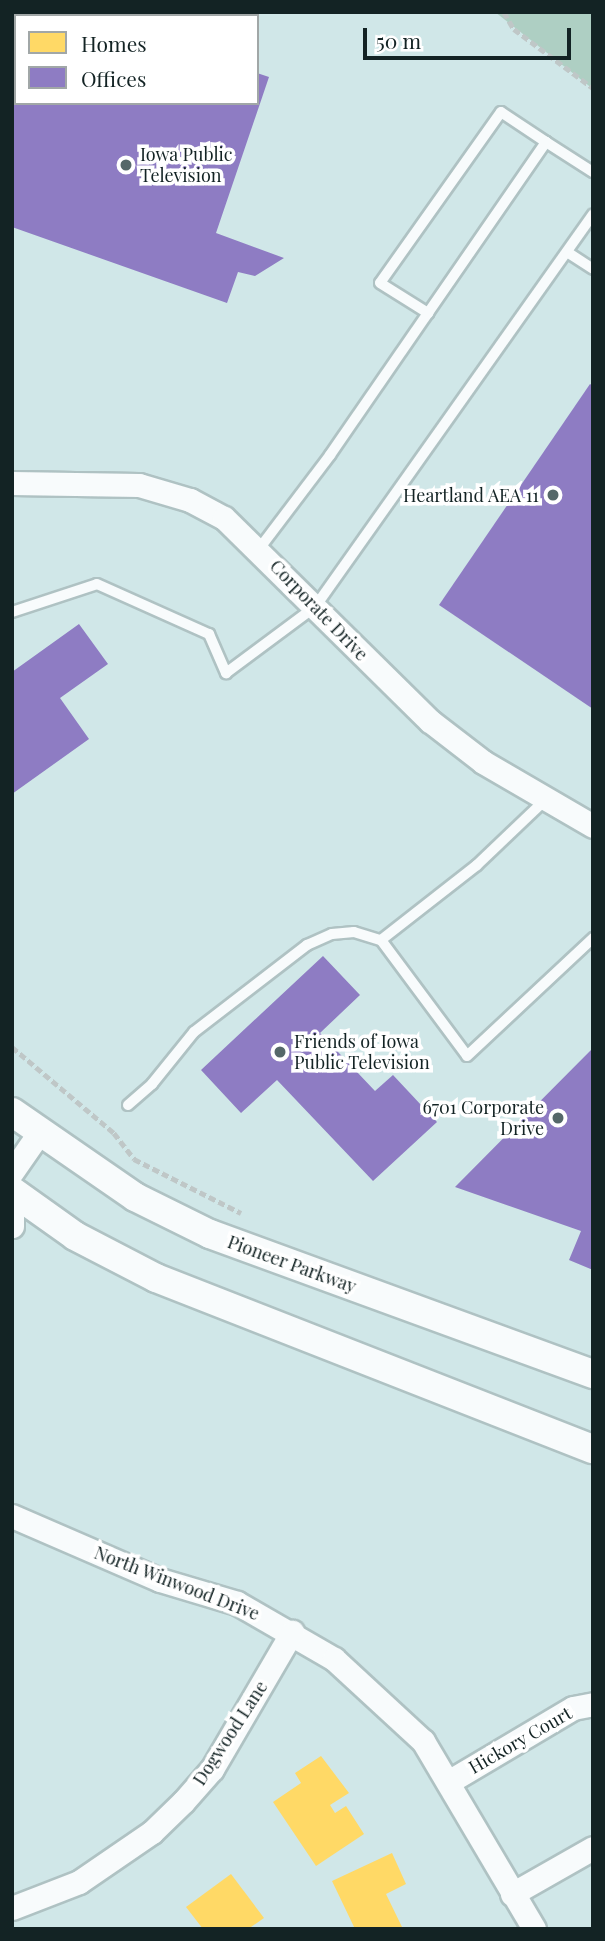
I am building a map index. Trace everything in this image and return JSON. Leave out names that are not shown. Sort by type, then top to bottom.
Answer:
[{"type":"street","name":"Corporate Drive","points":[[12,483],[80,481],[158,489],[224,519],[259,549],[430,721],[544,801],[593,827]]},
{"type":"street","name":"Pioneer Parkway","points":[[12,1112],[38,1133],[135,1197],[210,1234],[593,1374]]},
{"type":"street","points":[[12,1172],[38,1133]]},
{"type":"street","points":[[12,1191],[75,1236],[156,1278],[593,1449]]},
{"type":"street","points":[[12,1216],[12,1226]]},
{"type":"street","name":"North Winwood Drive","points":[[12,1516],[160,1580],[237,1603],[292,1632],[383,1701],[423,1741],[450,1781],[534,1929]]},
{"type":"street","name":"Dogwood Lane","points":[[12,1908],[79,1882],[152,1832],[183,1802],[212,1769],[292,1632]]},
{"type":"street","name":"Hickory Court","points":[[450,1781],[573,1708],[593,1704]]},
{"type":"street","points":[[512,1894],[593,1848]]},
{"type":"lane","points":[[428,313],[380,283],[501,112],[593,172]]},
{"type":"lane","points":[[259,549],[428,313],[546,142]]},
{"type":"lane","points":[[12,612],[97,584],[209,634],[226,673],[315,607],[593,215]]},
{"type":"lane","points":[[567,252],[593,269]]},
{"type":"lane","points":[[381,940],[478,865],[544,801]]},
{"type":"lane","points":[[128,1105],[152,1084],[194,1032],[307,945],[331,934],[354,932],[381,940],[467,1056],[593,938]]},
{"type":"path","points":[[504,12],[514,29],[593,88]]},
{"type":"path","points":[[12,1046],[114,1133],[134,1159],[249,1219]]},
{"type":"green space","points":[[495,12],[593,12],[593,89]]},
{"type":"building: Homes","points":[[321,1756],[349,1793],[330,1805],[335,1813],[346,1806],[364,1834],[316,1866],[273,1802],[301,1783],[295,1773]]},
{"type":"building: Homes","points":[[392,1853],[406,1884],[386,1894],[403,1929],[355,1929],[332,1881]]},
{"type":"building: Homes","points":[[231,1874],[264,1918],[248,1929],[203,1929],[186,1907]]},
{"type":"building: Offices","name":"Iowa Public Television","points":[[12,12],[16,14],[14,14],[14,105],[259,105],[259,74],[269,77],[216,233],[284,258],[255,276],[238,272],[227,303],[12,227]]},
{"type":"building: Offices","name":"Heartland AEA 11","points":[[590,384],[593,386],[593,709],[439,605]]},
{"type":"building: Offices","points":[[79,624],[108,664],[60,698],[89,739],[12,794],[12,672]]},
{"type":"building: Offices","name":"Friends of Iowa Public Television","points":[[323,956],[360,995],[320,1033],[375,1091],[393,1075],[437,1122],[373,1181],[277,1080],[241,1113],[201,1070]]},
{"type":"building: Offices","name":"6701 Corporate Drive","points":[[593,1048],[593,1270],[569,1260],[581,1231],[455,1187]]},
{"type":"place","name":"Iowa Public Television","points":[[126,165]]},
{"type":"place","name":"Heartland AEA 11","points":[[553,495]]},
{"type":"place","name":"Friends of Iowa Public Television","points":[[280,1052]]},
{"type":"place","name":"6701 Corporate Drive","points":[[558,1118]]}]
